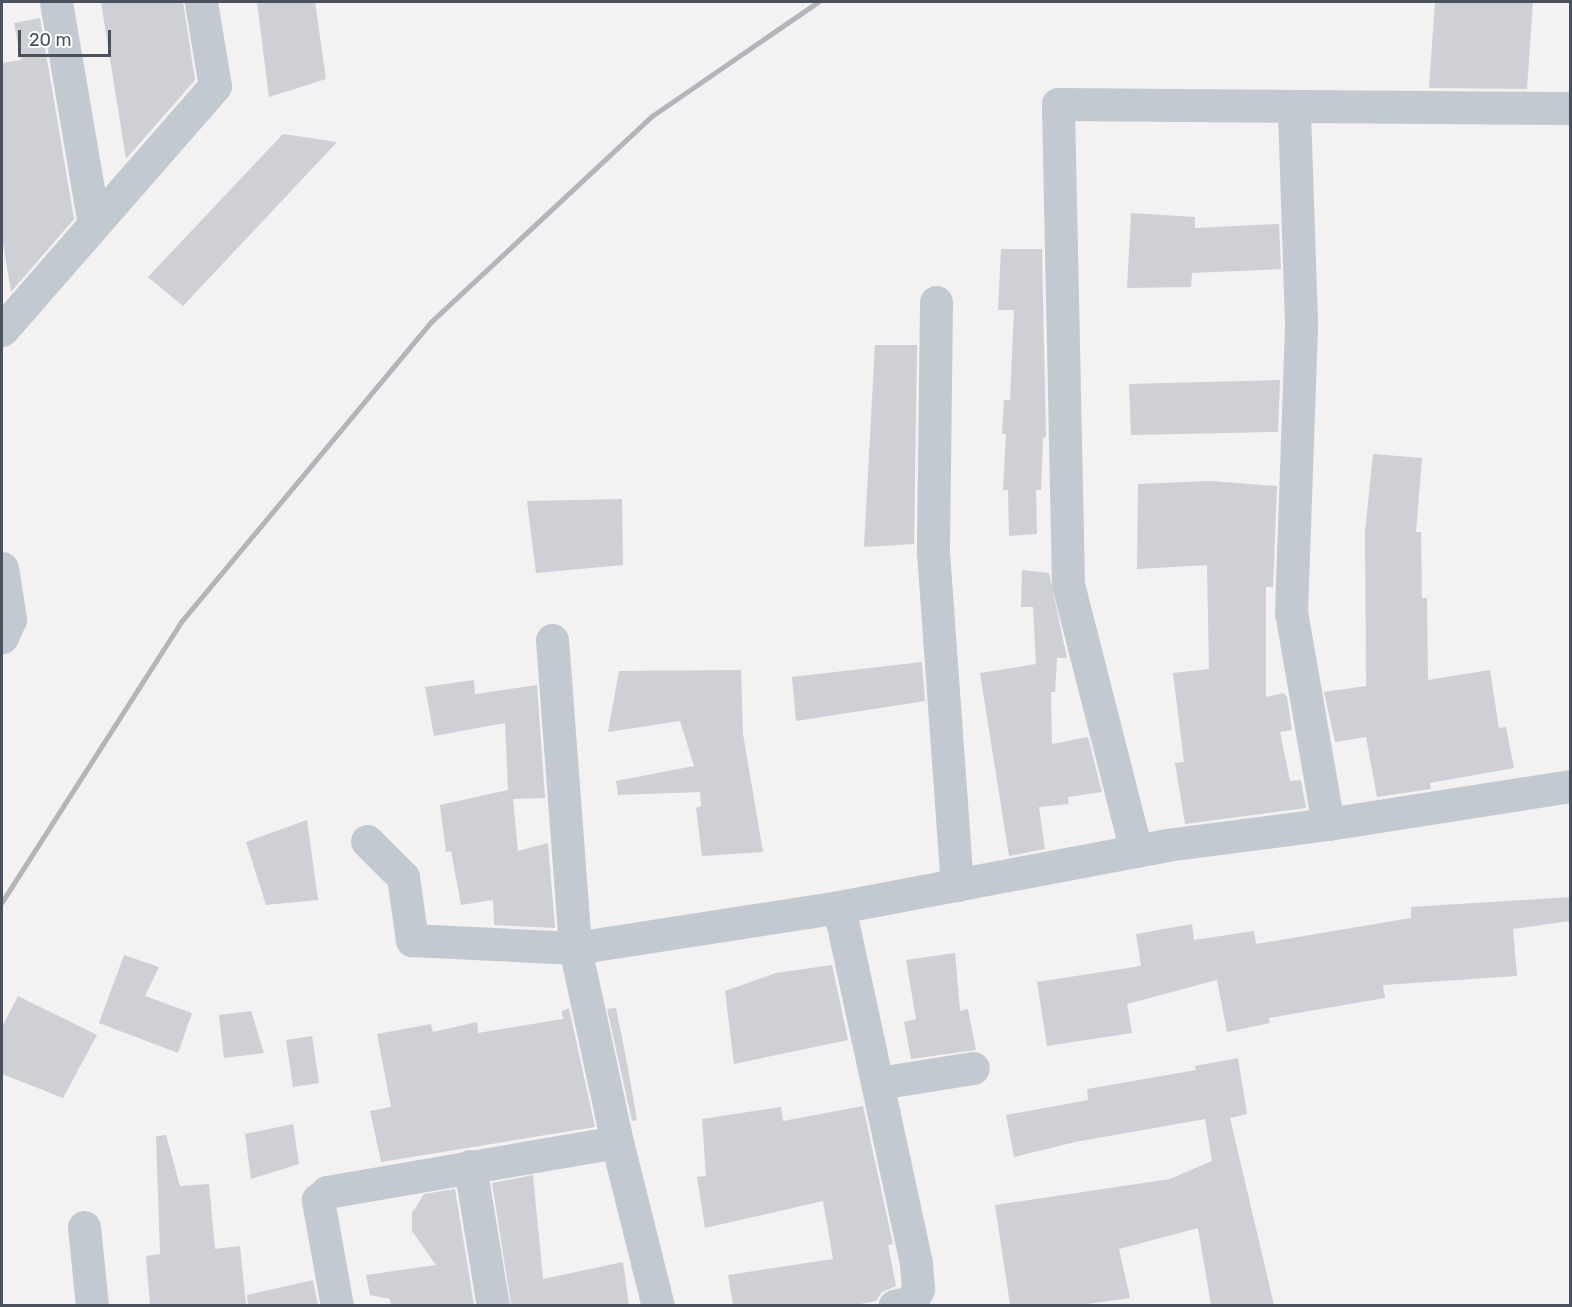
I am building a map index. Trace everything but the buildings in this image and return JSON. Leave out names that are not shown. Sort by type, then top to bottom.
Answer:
[{"type":"street","points":[[56,2],[94,224]]},
{"type":"street","points":[[2,330],[215,86],[201,2]]},
{"type":"street","points":[[1136,851],[1068,584],[1058,104],[1570,108]]},
{"type":"street","points":[[1294,107],[1301,322],[1291,613],[1328,824]]},
{"type":"street","points":[[936,302],[933,552],[957,885]]},
{"type":"street","points":[[2,568],[10,619],[2,638]]},
{"type":"street","points":[[552,640],[575,948],[617,1142],[658,1305]]},
{"type":"street","points":[[367,841],[403,877],[412,940],[575,948],[839,908],[1136,851],[1570,786]]},
{"type":"street","points":[[839,908],[879,1083],[918,1289],[911,1302],[894,1305]]},
{"type":"street","points":[[879,1083],[973,1068]]},
{"type":"street","points":[[337,1305],[318,1200],[339,1189],[617,1142]]},
{"type":"street","points":[[470,1166],[493,1305]]},
{"type":"street","points":[[84,1227],[92,1305]]},
{"type":"railway","points":[[2,902],[181,622],[431,322],[652,116],[818,2]]}]
